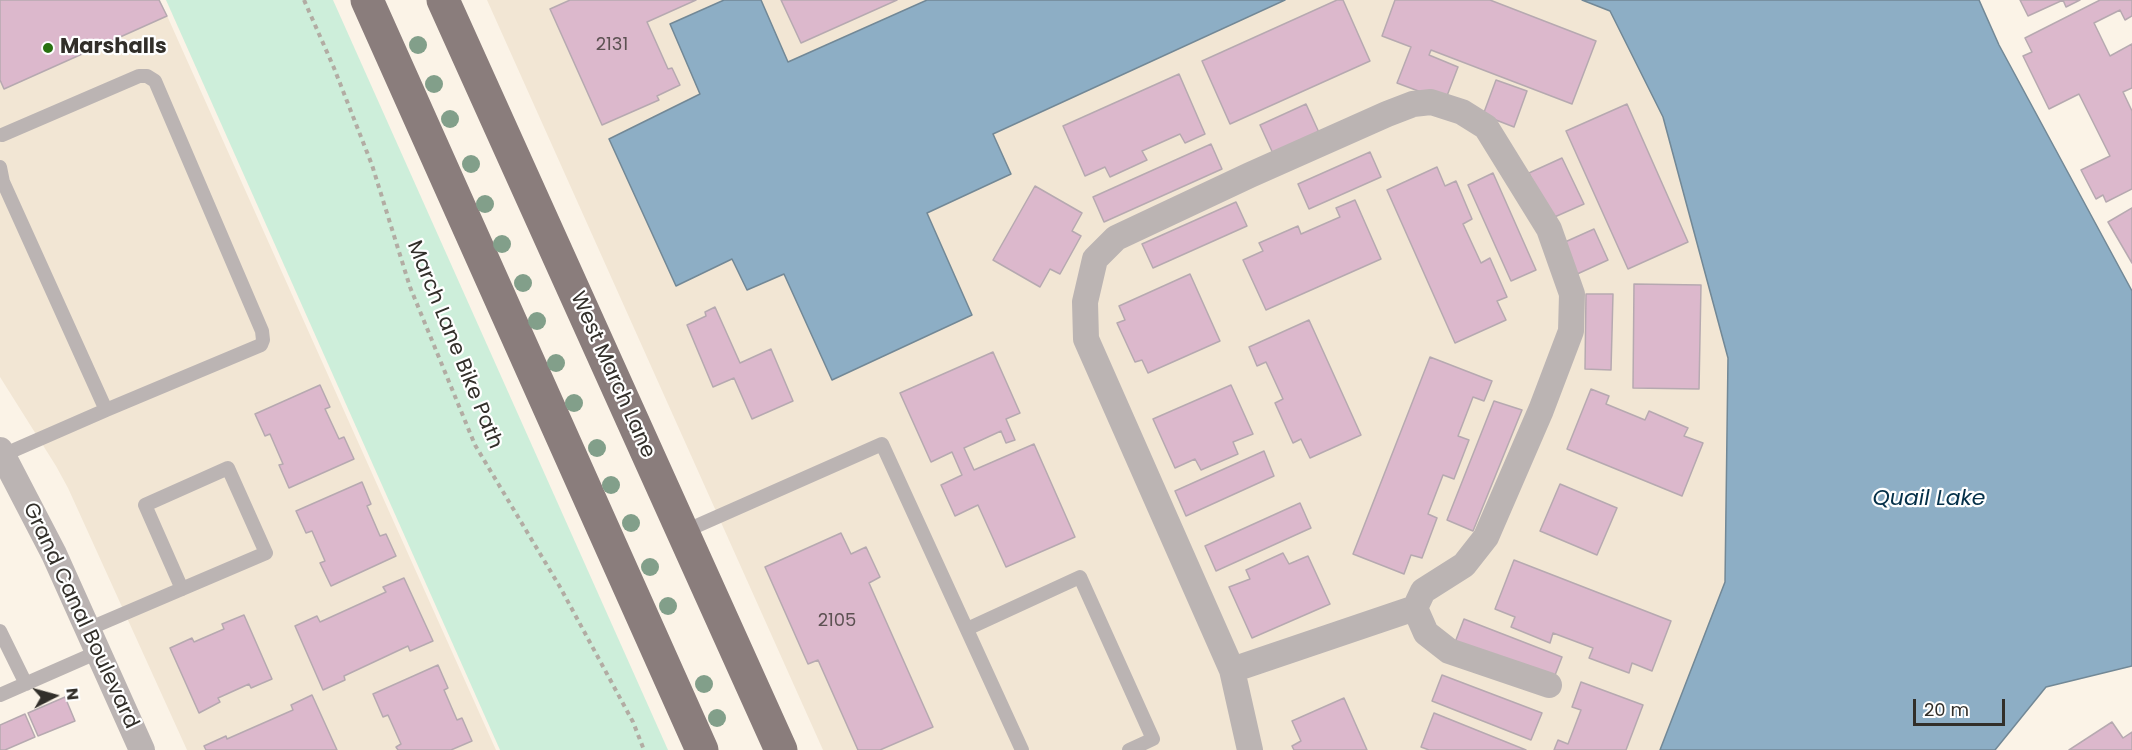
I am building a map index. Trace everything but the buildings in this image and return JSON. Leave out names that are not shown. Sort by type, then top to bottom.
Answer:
[{"type":"main road","points":[[367,0],[702,750]]},
{"type":"main road","name":"West March Lane","points":[[443,0],[781,750]]},
{"type":"street","points":[[1232,670],[1415,608],[1424,591],[1464,565],[1486,537],[1541,410],[1571,331],[1572,294],[1549,229],[1486,127],[1462,112],[1431,102],[1413,104],[1387,114],[1116,238],[1095,259],[1085,302],[1086,339],[1232,670],[1250,750]]},
{"type":"street","name":"Grand Canal Boulevard","points":[[1,453],[54,554],[142,750]]},
{"type":"street","points":[[1415,608],[1426,633],[1449,651],[1549,685]]},
{"type":"lane","points":[[0,138],[139,76],[147,76],[155,81],[262,330],[263,340],[261,345],[1,453]]},
{"type":"lane","points":[[0,167],[3,182],[106,410]]},
{"type":"lane","points":[[683,532],[882,444],[967,629],[1016,748]]},
{"type":"lane","points":[[88,629],[182,589],[266,553],[228,468],[146,505],[182,589]]},
{"type":"lane","points":[[967,629],[1080,577],[1153,739],[1129,750]]},
{"type":"lane","points":[[0,630],[26,684]]},
{"type":"lane","points":[[0,695],[98,652]]},
{"type":"path","name":"March Lane Bike Path","points":[[304,0],[368,154],[410,287],[475,445],[560,586],[633,722],[644,750]]},
{"type":"shaded area","points":[[0,0],[160,0],[496,750],[187,750],[68,488],[0,377]]},
{"type":"shaded area","points":[[487,0],[724,0],[671,24],[700,94],[610,139],[677,286],[732,258],[784,274],[1011,174],[992,134],[1285,0],[1582,0],[1610,11],[1663,117],[1728,358],[1725,582],[1660,750],[823,750]]},
{"type":"shaded area","points":[[761,0],[927,0],[788,62]]},
{"type":"green space","points":[[166,0],[333,0],[668,750],[500,750]]},
{"type":"water","points":[[724,0],[761,0],[788,62],[927,0],[1285,0],[993,134],[1011,174],[927,213],[972,315],[832,380],[784,274],[747,290],[732,259],[676,286],[609,139],[700,94],[670,24]]},
{"type":"water","name":"Quail Lake","points":[[1582,0],[1979,0],[1999,45],[2132,291],[2132,666],[2046,687],[1995,750],[1660,750],[1725,582],[1728,358],[1663,117],[1610,11]]},
{"type":"place","name":"Marshalls","points":[[48,48]]}]
